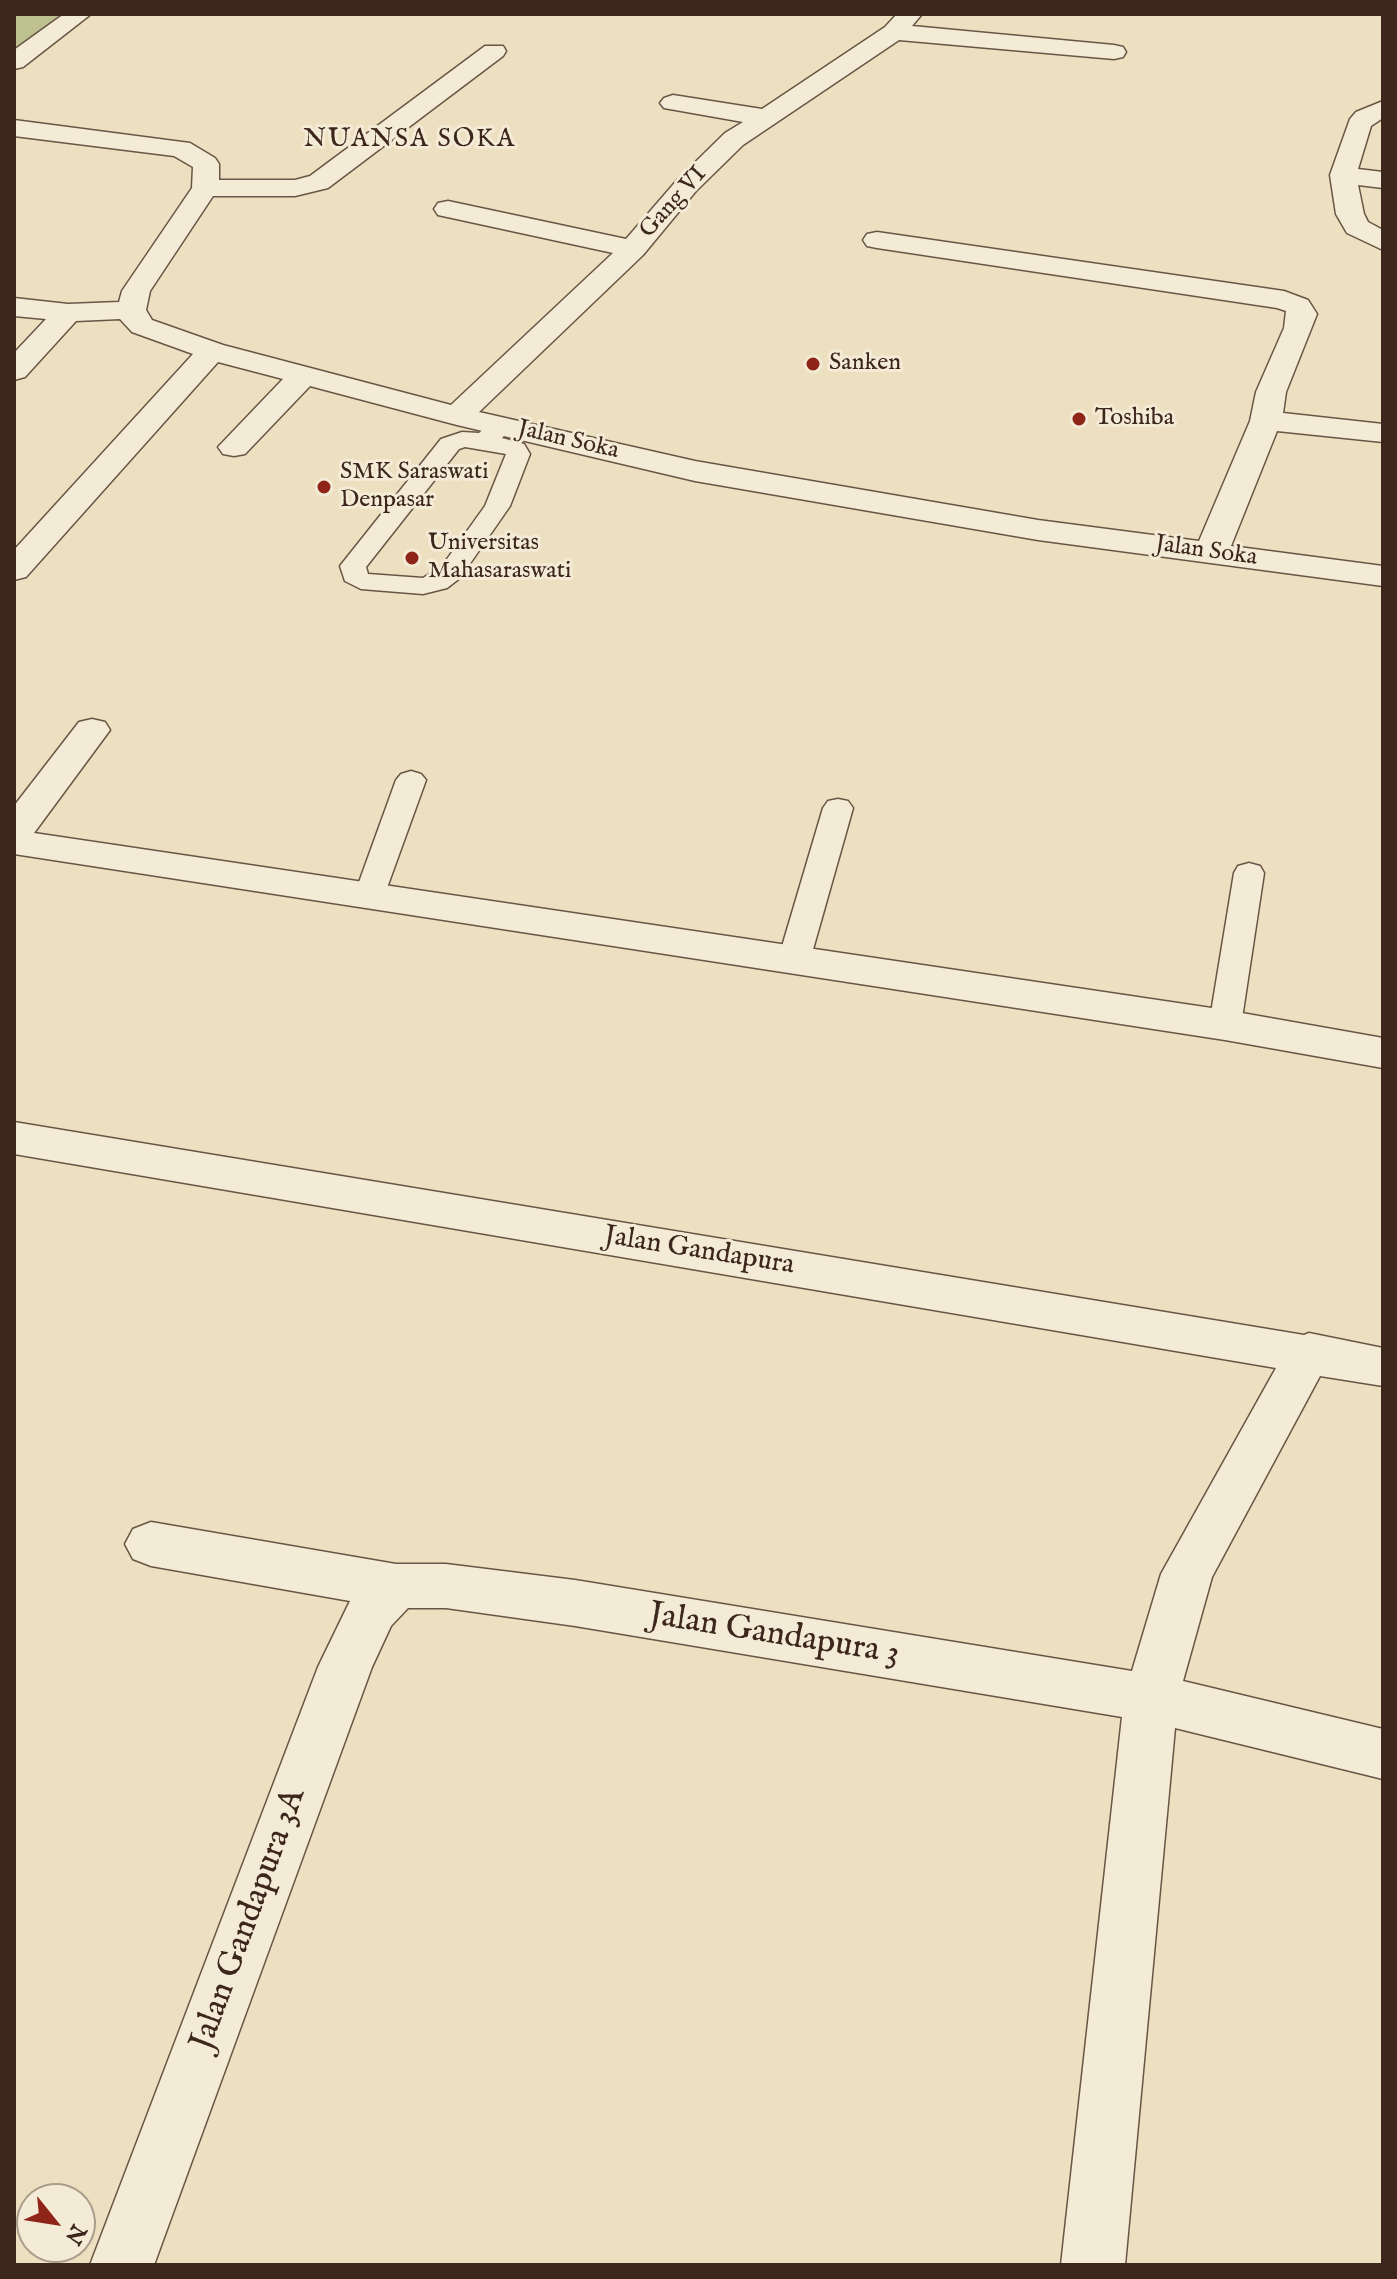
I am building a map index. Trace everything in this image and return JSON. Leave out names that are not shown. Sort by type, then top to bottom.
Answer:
[{"type":"street","points":[[14,62],[79,14]]},
{"type":"street","points":[[902,23],[1114,52]]},
{"type":"street","name":"Gang VI","points":[[457,416],[633,249],[687,185],[734,139],[902,23]]},
{"type":"street","points":[[205,188],[295,188],[319,182],[494,51]]},
{"type":"street","points":[[673,103],[763,117]]},
{"type":"street","points":[[1383,109],[1365,117],[1343,175],[1350,214],[1357,227],[1383,242]]},
{"type":"street","points":[[14,152],[26,129],[181,149],[206,164],[205,188],[136,291],[131,310],[68,313],[14,307]]},
{"type":"street","points":[[1343,175],[1383,180]]},
{"type":"street","points":[[448,209],[633,249]]},
{"type":"street","points":[[877,240],[1284,300],[1298,306],[1302,314],[1299,328],[1271,392],[1266,421],[1211,553]]},
{"type":"street","name":"Jalan Soka","points":[[131,310],[134,319],[142,326],[212,351],[457,416],[493,434],[1038,530],[1383,576]]},
{"type":"street","points":[[14,371],[68,313]]},
{"type":"street","points":[[14,570],[212,351]]},
{"type":"street","points":[[234,447],[303,376]]},
{"type":"street","points":[[1266,421],[1383,433]]},
{"type":"street","points":[[14,832],[92,730]]},
{"type":"street","points":[[14,842],[1225,1025],[1383,1053]]},
{"type":"street","name":"Jalan Gandapura","points":[[14,1138],[1309,1352],[1383,1367]]},
{"type":"street","points":[[1093,2265],[1151,1698],[1187,1574],[1309,1352]]},
{"type":"street","name":"Jalan Gandapura 3","points":[[151,1544],[396,1586],[446,1586],[575,1603],[1151,1698],[1383,1754]]},
{"type":"street","name":"Jalan Gandapura 3A","points":[[122,2265],[345,1667],[372,1610],[396,1586]]},
{"type":"lane","points":[[493,434],[518,454],[497,506],[451,572],[438,582],[423,586],[361,581],[354,575],[353,566],[450,444],[493,434]]},
{"type":"lane","points":[[369,896],[411,780]]},
{"type":"lane","points":[[794,960],[838,808]]},
{"type":"lane","points":[[1225,1025],[1249,873]]},
{"type":"green space","points":[[14,14],[65,14],[14,50]]},
{"type":"place","name":"Sanken","points":[[813,364]]},
{"type":"place","name":"Toshiba","points":[[1079,419]]},
{"type":"place","name":"SMK Saraswati Denpasar","points":[[324,487]]},
{"type":"place","name":"Universitas Mahasaraswati","points":[[412,558]]},
{"type":"district","name":"NUANSA SOKA","points":[[410,141]]}]
